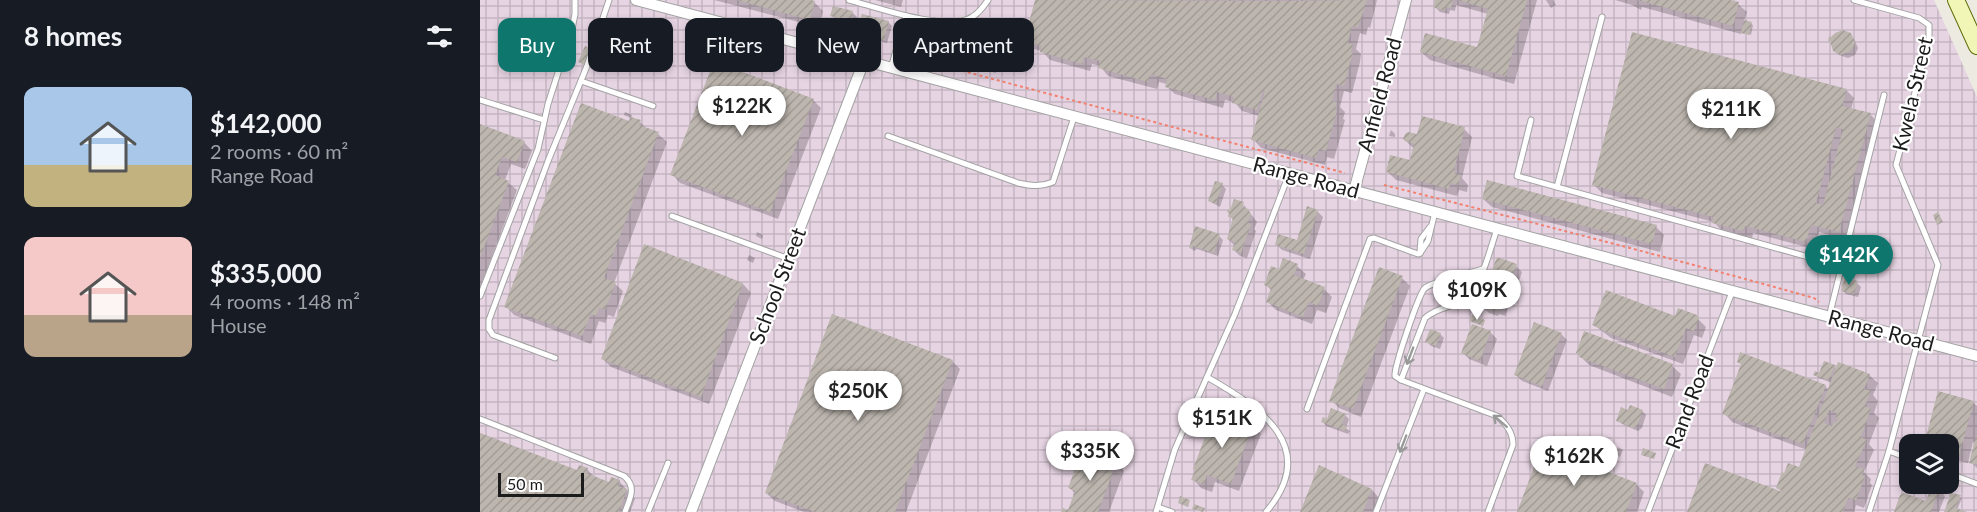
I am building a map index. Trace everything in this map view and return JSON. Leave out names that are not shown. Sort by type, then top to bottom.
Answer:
[{"type":"street","name":"Range Road","points":[[636,0],[796,43]]},
{"type":"street","name":"Anfield Road","points":[[1354,191],[1406,0]]},
{"type":"street","points":[[1956,0],[1977,46]]},
{"type":"street","name":"Range Road","points":[[881,65],[1977,356]]},
{"type":"street","name":"School Street","points":[[691,512],[860,72]]},
{"type":"lane","points":[[480,296],[538,149],[544,120],[572,29],[575,0]]},
{"type":"lane","points":[[555,358],[493,335],[489,329],[489,320],[609,0]]},
{"type":"lane","points":[[849,0],[917,18]]},
{"type":"lane","points":[[972,18],[988,0]]},
{"type":"lane","name":"Kwela Street","points":[[1854,0],[1919,18],[1929,25],[1929,39],[1896,165],[1938,265],[1918,341]]},
{"type":"lane","points":[[891,68],[906,16]]},
{"type":"lane","points":[[1557,187],[1602,17]]},
{"type":"lane","points":[[921,76],[922,72]]},
{"type":"lane","points":[[580,81],[653,106]]},
{"type":"lane","points":[[1829,317],[1884,95]]},
{"type":"lane","points":[[480,100],[544,120]]},
{"type":"lane","points":[[888,136],[1018,183],[1046,185],[1053,182],[1074,117]]},
{"type":"lane","points":[[1531,120],[1517,176],[1841,266]]},
{"type":"lane","points":[[1172,512],[1157,510],[1175,449],[1235,314],[1289,174]]},
{"type":"lane","points":[[1307,410],[1370,239],[1374,238],[1418,254],[1421,239],[1430,226],[1434,212]]},
{"type":"lane","points":[[672,216],[789,258]]},
{"type":"lane","points":[[1401,380],[1425,318],[1433,312],[1467,298],[1483,269],[1497,229]]},
{"type":"lane","points":[[1483,269],[1434,284],[1423,290],[1395,369],[1395,376],[1497,416],[1504,422],[1513,437],[1513,445],[1488,512]]},
{"type":"lane","name":"Rand Road","points":[[1648,512],[1732,292]]},
{"type":"lane","points":[[1869,512],[1889,451],[1918,341]]},
{"type":"lane","points":[[1207,377],[1242,397],[1259,410],[1277,429],[1286,448],[1289,463],[1285,482],[1277,499],[1266,512]]},
{"type":"lane","points":[[1377,512],[1424,389]]},
{"type":"lane","points":[[480,419],[624,476],[631,483],[632,489],[625,512]]},
{"type":"lane","points":[[1889,451],[1899,455]]},
{"type":"lane","points":[[648,512],[669,463]]},
{"type":"lane","points":[[1959,477],[1977,484]]},
{"type":"path","points":[[967,72],[1345,173]]},
{"type":"path","points":[[1384,185],[1708,268],[1814,298],[1819,303]]},
{"type":"shaded area","points":[[480,0],[1934,0],[1977,97],[1977,512],[480,512]]},
{"type":"building","points":[[737,0],[815,1],[811,18],[803,18]]},
{"type":"building","points":[[1035,0],[1367,0],[1358,27],[1352,26],[1348,43],[1353,44],[1351,52],[1353,53],[1344,86],[1336,84],[1332,101],[1337,102],[1335,110],[1337,111],[1326,151],[1319,149],[1316,158],[1251,140],[1265,91],[1263,90],[1257,110],[1232,103],[1234,97],[1217,92],[1215,100],[1165,87],[1167,79],[1151,74],[1148,82],[1098,68],[1100,61],[1084,57],[1082,64],[1040,52],[1041,46],[1034,44],[1034,18],[1030,18]]},
{"type":"building","points":[[1435,0],[1453,0],[1451,8],[1446,7],[1445,11],[1433,7]]},
{"type":"building","points":[[1458,0],[1527,0],[1506,76],[1420,52],[1425,33],[1477,47],[1488,9]]},
{"type":"building","points":[[1637,0],[1730,0],[1739,2],[1733,26]]},
{"type":"building","points":[[833,6],[853,11],[852,18],[830,16]]},
{"type":"building","points":[[862,14],[877,18],[861,18]]},
{"type":"building","points":[[881,19],[889,21],[884,40],[881,39]]},
{"type":"building","points":[[1744,20],[1752,22],[1749,35],[1741,33]]},
{"type":"building","points":[[1843,30],[1851,33],[1855,43],[1851,51],[1840,55],[1833,51],[1828,41],[1829,37]]},
{"type":"building","points":[[1632,32],[1847,89],[1842,106],[1871,113],[1839,232],[1811,225],[1806,242],[1745,226],[1743,231],[1712,223],[1713,217],[1592,185]],"holes":[[[1836,128],[1843,129],[1823,205],[1816,203]]]},
{"type":"building","points":[[585,46],[588,47],[588,66],[578,62]]},
{"type":"building","points":[[710,72],[743,72],[814,99],[770,212],[670,175]]},
{"type":"building","points":[[581,103],[629,121],[631,117],[641,120],[639,125],[659,132],[604,278],[616,282],[605,310],[599,308],[596,316],[591,314],[582,336],[504,307]]},
{"type":"building","points":[[1422,116],[1465,127],[1454,171],[1456,171],[1455,174],[1461,175],[1458,185],[1450,183],[1449,189],[1386,172],[1390,155],[1410,160],[1414,144],[1403,139],[1408,132],[1417,134]]},
{"type":"building","points":[[480,124],[525,141],[517,162],[502,157],[495,175],[509,181],[480,258]]},
{"type":"building","points":[[1487,180],[1657,225],[1652,244],[1482,199]]},
{"type":"building","points":[[1215,181],[1223,183],[1216,204],[1208,201]]},
{"type":"building","points":[[1234,199],[1244,202],[1242,207],[1248,209],[1251,214],[1248,223],[1251,224],[1241,253],[1232,250],[1235,242],[1227,239],[1233,218],[1228,217],[1227,212]]},
{"type":"building","points":[[1307,206],[1318,210],[1304,254],[1275,245],[1278,234],[1297,240]]},
{"type":"building","points":[[1938,212],[1943,222],[1937,225],[1933,215]]},
{"type":"building","points":[[1195,226],[1220,234],[1214,253],[1193,246],[1192,249],[1189,248]]},
{"type":"building","points":[[644,244],[743,283],[701,397],[601,359]]},
{"type":"building","points":[[1497,257],[1517,264],[1513,275],[1502,271],[1495,289],[1506,293],[1499,311],[1493,309],[1492,311],[1481,307],[1480,303]]},
{"type":"building","points":[[1283,258],[1298,264],[1294,275],[1325,287],[1318,306],[1309,302],[1303,317],[1266,302],[1271,288],[1264,285],[1271,266],[1279,269]]},
{"type":"building","points":[[1379,267],[1403,276],[1353,409],[1329,401]]},
{"type":"building","points":[[1844,278],[1858,281],[1854,294],[1841,291]]},
{"type":"building","points":[[1606,290],[1675,316],[1678,308],[1697,315],[1699,318],[1694,331],[1686,328],[1675,357],[1592,325]]},
{"type":"building","points":[[832,314],[953,360],[895,512],[815,512],[765,493]]},
{"type":"building","points":[[1472,315],[1485,320],[1483,326],[1469,321]]},
{"type":"building","points":[[1534,322],[1562,333],[1542,386],[1514,375]]},
{"type":"building","points":[[1472,324],[1491,331],[1480,361],[1461,353]]},
{"type":"building","points":[[1430,329],[1441,333],[1436,346],[1425,342]]},
{"type":"building","points":[[1584,331],[1673,364],[1664,389],[1579,357],[1580,355],[1576,353]]},
{"type":"building","points":[[1740,352],[1826,385],[1803,444],[1722,414],[1741,364],[1737,362]]},
{"type":"building","points":[[1824,361],[1835,365],[1829,380],[1813,375],[1815,371],[1819,373]]},
{"type":"building","points":[[1838,362],[1870,374],[1864,389],[1871,391],[1865,406],[1871,408],[1861,437],[1867,440],[1855,466],[1864,469],[1862,475],[1865,476],[1856,500],[1848,498],[1843,512],[1687,512],[1705,463],[1788,494],[1776,488],[1782,472],[1784,473],[1788,463],[1799,467]],"holes":[[[1829,410],[1837,413],[1836,423],[1834,421],[1832,426],[1824,423]]]},
{"type":"building","points":[[1938,391],[1974,401],[1959,456],[1959,434],[1927,434]]},
{"type":"building","points":[[1630,405],[1643,410],[1638,424],[1633,428],[1616,421],[1621,407],[1628,410]]},
{"type":"building","points":[[1331,408],[1346,414],[1342,424],[1347,426],[1345,431],[1321,422],[1323,417],[1327,419]]},
{"type":"building","points":[[1215,410],[1253,425],[1231,484],[1207,475],[1204,484],[1191,480]]},
{"type":"building","points":[[480,433],[577,470],[579,465],[588,468],[586,473],[609,482],[611,477],[620,480],[618,486],[627,489],[619,512],[480,512]]},
{"type":"building","points":[[1977,436],[1977,465],[1969,463]]},
{"type":"building","points":[[1604,445],[1614,449],[1612,454],[1602,450]]},
{"type":"building","points":[[1542,446],[1637,483],[1626,512],[1517,512]]},
{"type":"building","points":[[1083,448],[1117,461],[1098,512],[1061,512],[1063,508],[1068,510],[1075,491],[1068,488]]},
{"type":"building","points":[[1643,448],[1656,453],[1654,459],[1641,455]]},
{"type":"building","points":[[1319,465],[1372,489],[1363,512],[1300,512]]},
{"type":"building","points":[[1902,494],[1926,501],[1929,494],[1938,494],[1931,512],[1894,512]]},
{"type":"building","points":[[1951,494],[1961,495],[1956,508],[1967,512],[1944,512]]},
{"type":"building","points":[[1180,496],[1190,500],[1188,507],[1178,503]]},
{"type":"building","points":[[1194,504],[1205,508],[1203,512],[1192,509]]}]
